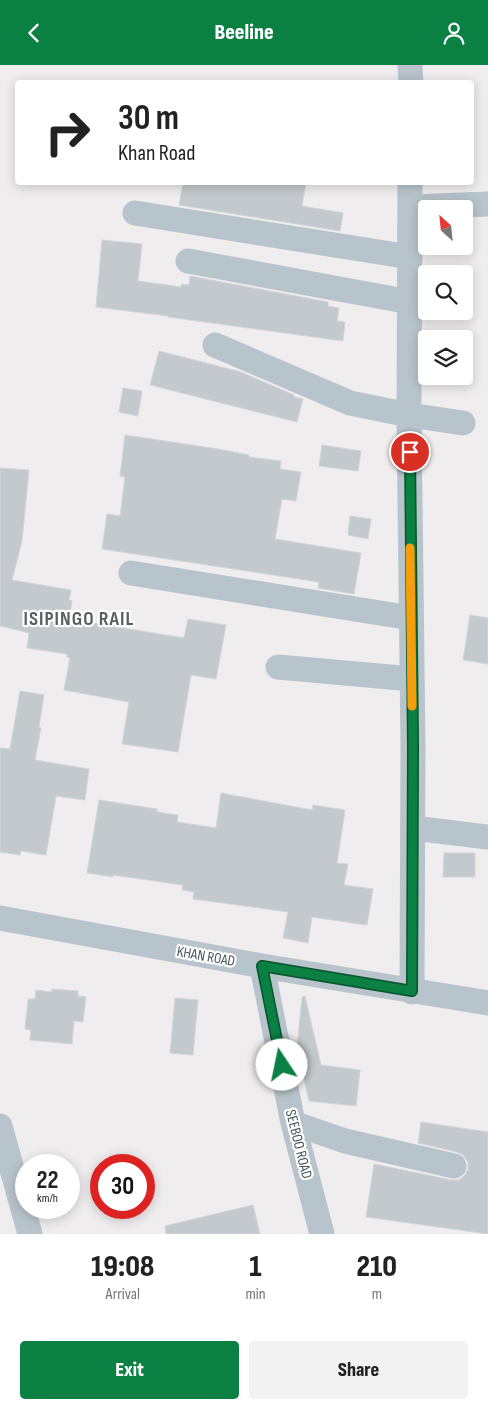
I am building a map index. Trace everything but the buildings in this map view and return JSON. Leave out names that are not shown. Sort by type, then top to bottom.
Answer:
[{"type":"street","points":[[410,65],[410,80]]},
{"type":"street","points":[[410,185],[409,415],[412,679],[412,991]]},
{"type":"street","points":[[410,207],[488,204]]},
{"type":"street","points":[[135,213],[410,257]]},
{"type":"street","points":[[188,261],[410,301]]},
{"type":"street","points":[[215,345],[350,403],[409,415],[463,423]]},
{"type":"street","points":[[131,573],[411,619]]},
{"type":"street","points":[[278,667],[412,679]]},
{"type":"street","points":[[412,828],[488,837]]},
{"type":"street","name":"KHAN ROAD","points":[[0,918],[262,966],[488,1003]]},
{"type":"street","name":"SEEBOO ROAD","points":[[262,966],[293,1123],[322,1234]]},
{"type":"street","points":[[293,1123],[345,1141],[454,1166]]},
{"type":"street","points":[[0,1126],[30,1234]]},
{"type":"slow traffic","points":[[410,548],[412,706]]},
{"type":"district","name":"ISIPINGO RAIL","points":[[79,618]]},
{"type":"route","points":[[282,1065],[262,966],[412,991],[413,746],[410,452]]}]
